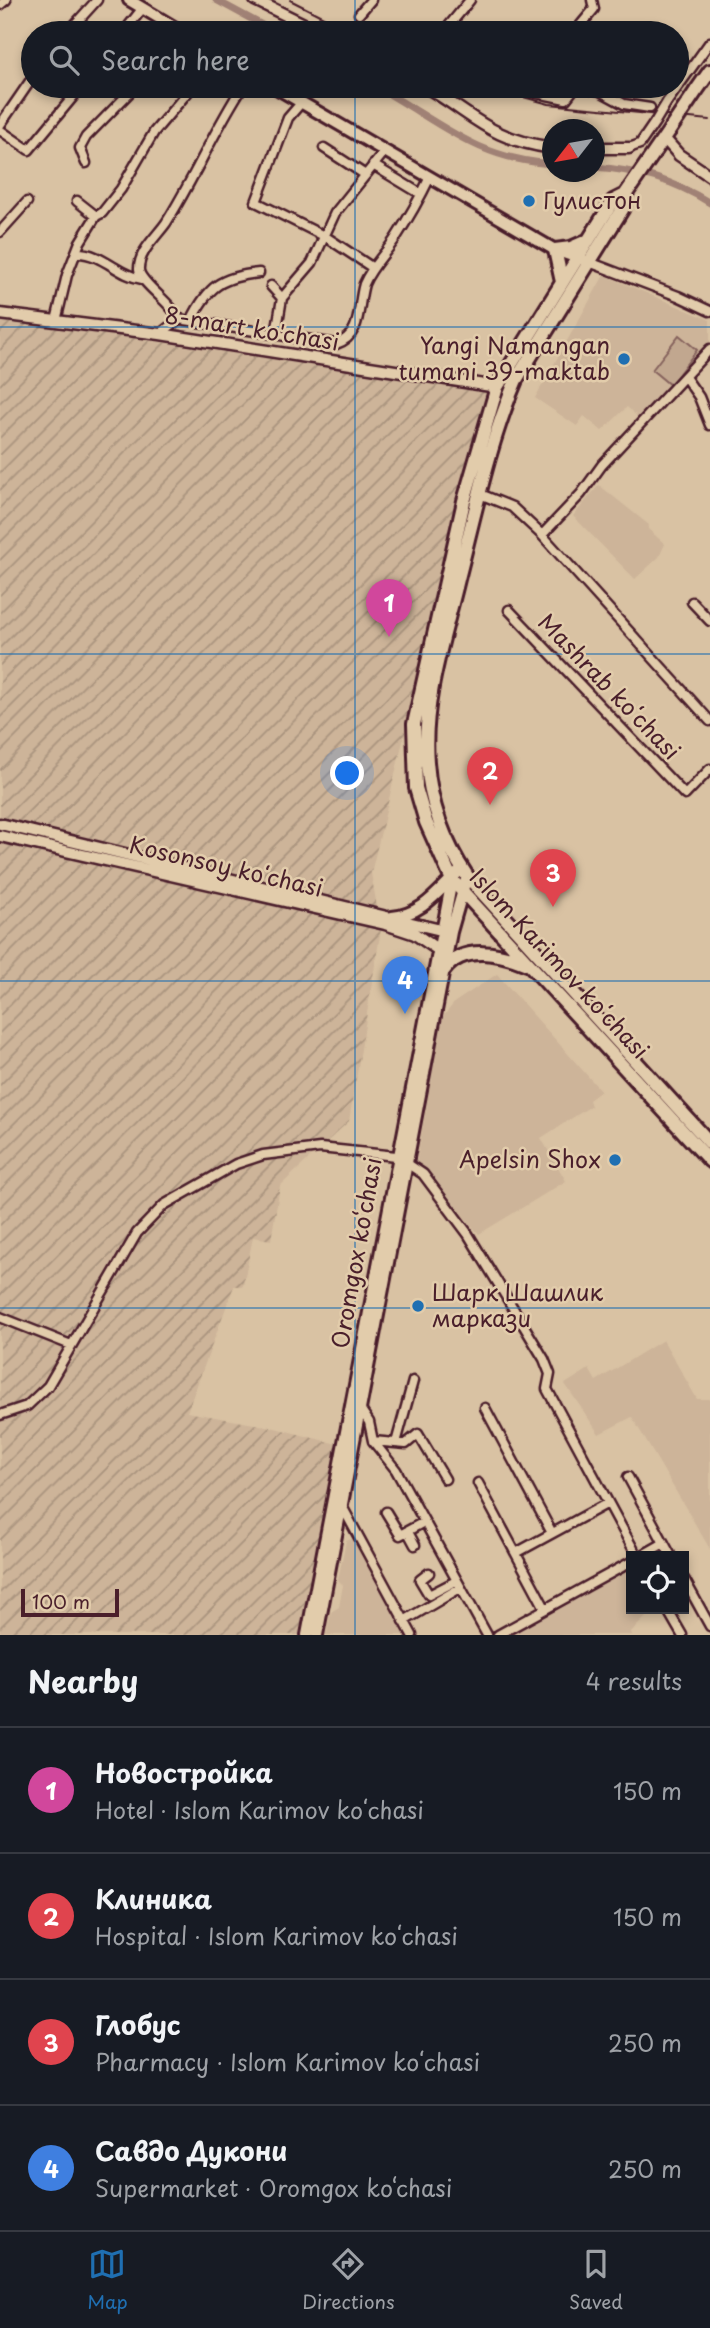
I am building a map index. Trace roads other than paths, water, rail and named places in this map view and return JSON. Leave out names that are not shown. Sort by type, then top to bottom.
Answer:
[{"type":"main road","points":[[129,0],[162,21]]},
{"type":"main road","points":[[696,91],[710,71]]},
{"type":"main road","points":[[696,91],[710,77]]},
{"type":"main road","name":"Islom Karimov koʻchasi","points":[[696,91],[625,195],[623,208],[583,260],[562,282],[497,387],[464,501],[414,724],[416,788],[426,822],[452,880],[710,1161]]},
{"type":"main road","points":[[293,98],[555,250],[583,260]]},
{"type":"main road","name":"Islom Karimov koʻchasi","points":[[625,195],[613,201],[587,241],[583,260],[505,404],[444,638],[427,728],[427,761],[440,823],[465,872],[710,1143]]},
{"type":"main road","points":[[555,250],[570,248],[587,241]]},
{"type":"main road","points":[[555,250],[562,282]]},
{"type":"main road","points":[[392,917],[416,911],[465,872]]},
{"type":"main road","name":"Oromgox ko‘chasi","points":[[317,1635],[342,1508],[340,1486],[396,1156],[437,949],[461,891],[465,872]]},
{"type":"main road","name":"Oromgox ko‘chasi","points":[[306,1635],[340,1486],[361,1410],[444,970],[445,931],[452,880]]},
{"type":"main road","points":[[444,970],[456,958],[476,953],[511,958],[531,965]]},
{"type":"street","points":[[0,5],[6,0]]},
{"type":"street","points":[[78,21],[97,0]]},
{"type":"street","points":[[255,0],[297,21]]},
{"type":"street","points":[[359,14],[371,0]]},
{"type":"street","points":[[453,21],[470,0]]},
{"type":"street","points":[[584,21],[594,9],[592,0]]},
{"type":"street","points":[[132,21],[142,9]]},
{"type":"street","points":[[689,71],[710,42]]},
{"type":"street","points":[[0,125],[21,94]]},
{"type":"street","points":[[0,130],[29,150],[72,98]]},
{"type":"street","points":[[86,163],[80,148],[86,136],[124,98]]},
{"type":"street","points":[[56,321],[67,275],[78,253],[80,242],[96,216],[107,208],[154,132],[183,98]]},
{"type":"street","points":[[142,279],[139,267],[142,256],[181,200],[202,152],[236,98]]},
{"type":"street","points":[[442,98],[492,132],[542,147]]},
{"type":"street","points":[[610,98],[650,107]]},
{"type":"street","points":[[605,148],[629,148],[640,144],[670,98]]},
{"type":"street","points":[[302,103],[288,118],[256,202],[326,237],[373,268]]},
{"type":"street","points":[[664,139],[679,155],[710,176]]},
{"type":"street","points":[[324,148],[364,174]]},
{"type":"street","points":[[276,334],[282,298],[312,263],[335,213],[385,151]]},
{"type":"street","points":[[373,165],[421,194]]},
{"type":"street","points":[[160,334],[179,319],[337,344],[344,342],[355,330],[365,283],[430,177]]},
{"type":"street","points":[[77,201],[96,216]]},
{"type":"street","points":[[0,232],[27,202]]},
{"type":"street","points":[[78,253],[89,255],[125,275],[142,279],[171,304],[179,319]]},
{"type":"street","points":[[583,260],[710,311]]},
{"type":"street","points":[[191,321],[201,300],[212,288],[231,276],[259,272]]},
{"type":"street","points":[[271,286],[282,298]]},
{"type":"street","name":"8-mart ko'chasi","points":[[0,314],[160,334],[497,387]]},
{"type":"street","points":[[542,535],[590,483],[602,465],[710,349]]},
{"type":"street","points":[[685,377],[707,404],[710,425]]},
{"type":"street","points":[[480,494],[512,508],[542,535],[710,721]]},
{"type":"street","points":[[692,602],[710,621]]},
{"type":"street","name":"Mashrab koʻchasi","points":[[509,610],[685,795],[710,769]]},
{"type":"street","name":"Kosonsoy koʻchasi","points":[[0,824],[445,931]]},
{"type":"street","name":"Kosonsoy koʻchasi","points":[[0,836],[385,924],[415,934],[437,949]]},
{"type":"street","points":[[0,1415],[27,1406],[40,1396],[137,1233],[164,1205],[236,1164],[263,1155],[320,1148],[396,1156],[423,1174],[452,1210],[519,1317],[548,1369],[547,1388],[636,1551]]},
{"type":"street","points":[[0,1317],[71,1345]]},
{"type":"street","points":[[396,1443],[413,1381]]},
{"type":"street","points":[[485,1408],[552,1533]]},
{"type":"street","points":[[361,1410],[369,1422],[373,1441],[396,1469],[487,1635]]},
{"type":"street","points":[[373,1441],[406,1444],[418,1434],[445,1479]]},
{"type":"street","points":[[628,1477],[668,1551]]},
{"type":"street","points":[[478,1483],[545,1608]]},
{"type":"street","points":[[516,1553],[608,1503]]},
{"type":"street","points":[[342,1508],[412,1635]]},
{"type":"street","points":[[386,1511],[400,1535],[425,1522]]},
{"type":"street","points":[[408,1532],[415,1545]]},
{"type":"street","points":[[649,1551],[664,1543]]},
{"type":"street","points":[[498,1635],[626,1565]]},
{"type":"street","points":[[429,1573],[419,1580],[430,1595],[458,1585]]},
{"type":"street","points":[[404,1620],[458,1585]]},
{"type":"street","points":[[689,1587],[710,1626]]},
{"type":"street","points":[[670,1614],[682,1635]]},
{"type":"waterway","points":[[216,0],[255,21]]},
{"type":"waterway","points":[[395,98],[479,146],[501,155],[542,163]]},
{"type":"waterway","points":[[605,168],[655,178],[683,188],[710,203]]},
{"type":"railway","points":[[290,0],[331,21]]},
{"type":"railway","points":[[527,98],[549,104],[710,120]]},
{"type":"place","name":"Гулистон","points":[[529,201]]},
{"type":"place","name":"Yangi Namangan tumani 39-maktab","points":[[624,359]]},
{"type":"place","name":"Новостройка","points":[[389,637]]},
{"type":"place","name":"Клиника","points":[[490,805]]},
{"type":"place","name":"Глобус","points":[[553,907]]},
{"type":"place","name":"Савдо Дукони","points":[[405,1014]]},
{"type":"place","name":"Apelsin Shox","points":[[615,1160]]},
{"type":"place","name":"Шарк Шашлик маркази","points":[[418,1306]]}]
